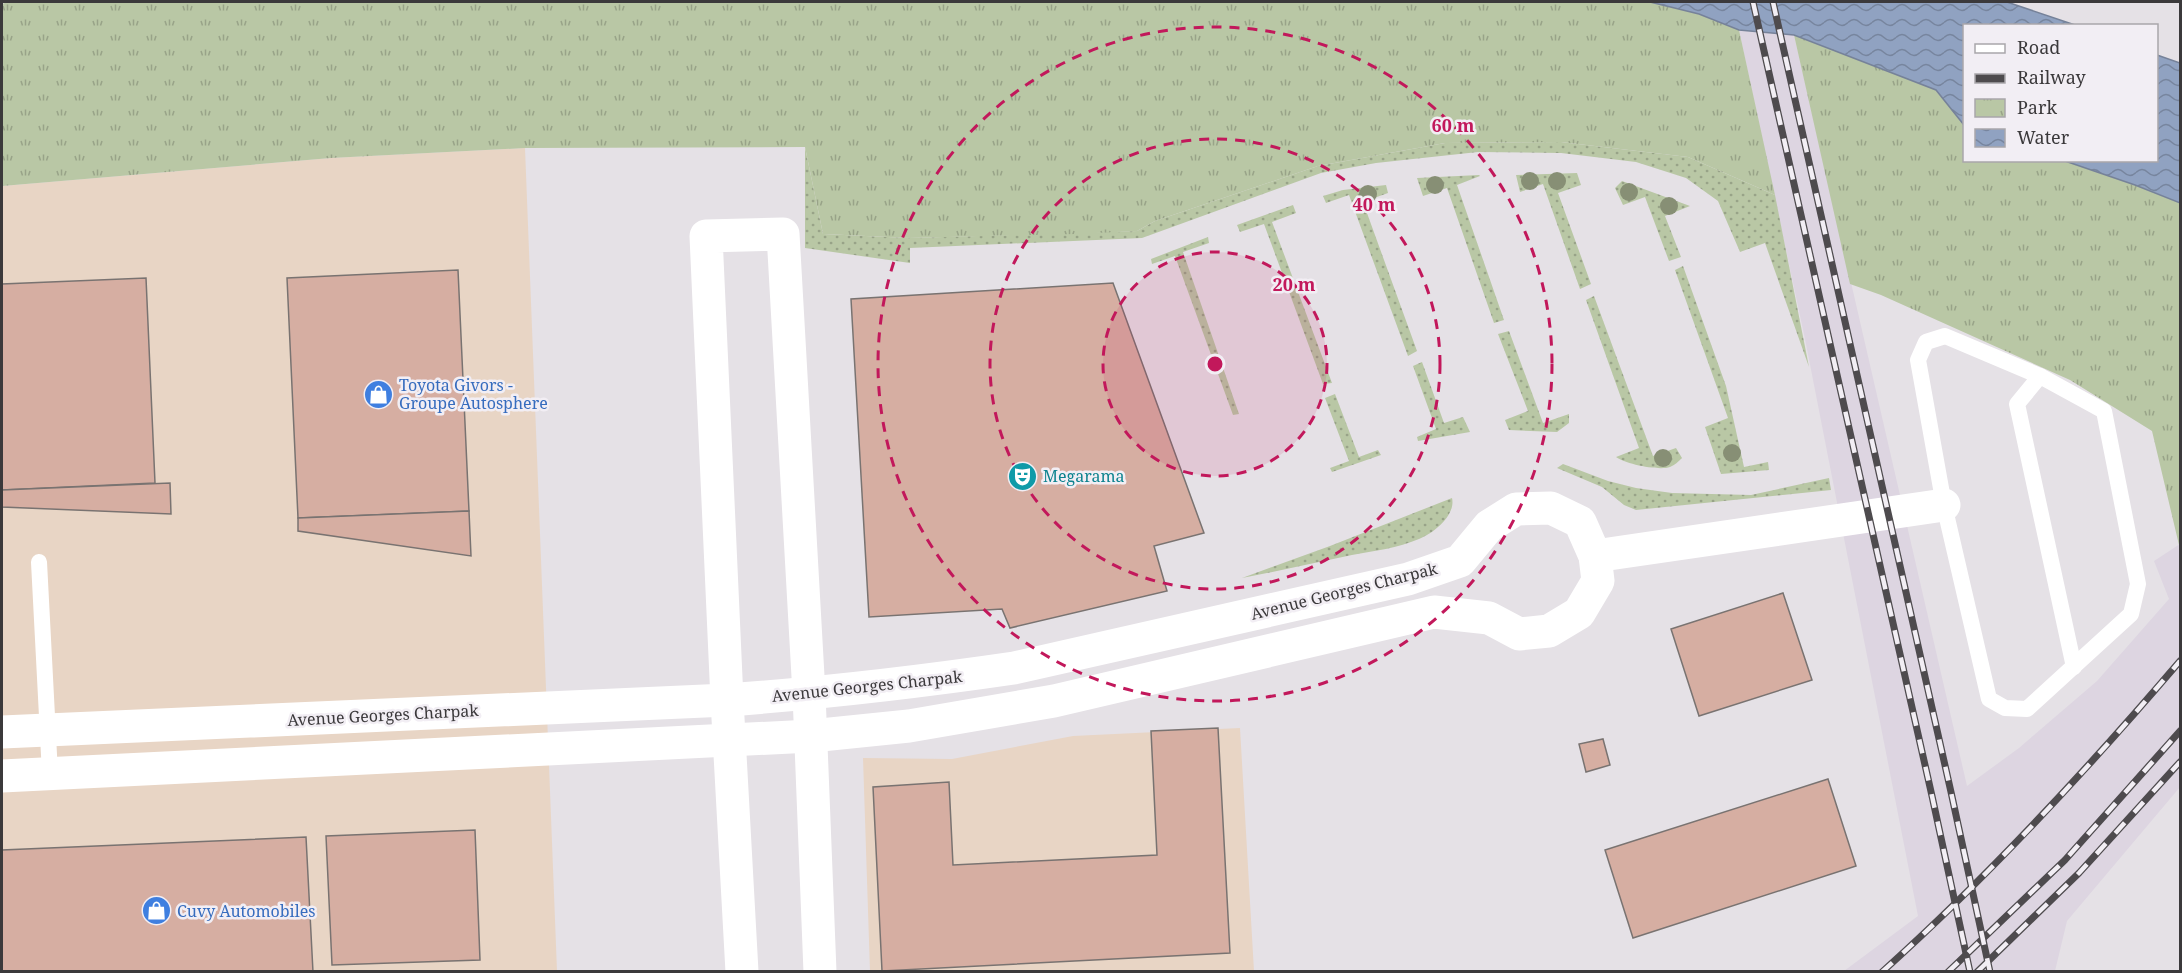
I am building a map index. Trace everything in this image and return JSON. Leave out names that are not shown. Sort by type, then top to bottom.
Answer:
[{"type":"street","points":[[742,972],[706,236],[783,234],[809,694],[820,972]]},
{"type":"street","points":[[1595,556],[1944,505]]},
{"type":"street","name":"Avenue Georges Charpak","points":[[2,732],[727,700],[809,694],[973,674],[1025,665],[1408,579],[1460,561],[1489,526],[1516,509],[1551,508],[1580,522],[1595,556],[1598,581],[1579,613],[1549,631],[1519,634],[1489,618],[1434,612],[1054,701],[909,726],[811,736],[2,776]]},
{"type":"lane","points":[[1945,336],[2040,376],[2104,411],[2138,584],[2131,614],[2027,709],[2005,708],[1989,699],[1944,505],[1918,360],[1926,342],[1945,336]]},
{"type":"lane","points":[[2040,376],[2017,404],[2074,667]]},
{"type":"lane","points":[[39,562],[50,774]]},
{"type":"lane","points":[[973,674],[979,714]]},
{"type":"shaded area","points":[[1739,30],[1794,35],[1967,786],[2019,748],[2097,681],[2169,599],[2154,561],[2180,544],[2180,787],[2067,921],[2055,971],[1844,971],[1918,916],[1805,339]]},
{"type":"shaded area","points":[[525,148],[557,971],[2,972],[2,186],[331,158]]},
{"type":"shaded area","points":[[1240,728],[1254,971],[870,971],[863,758],[952,759],[1073,736]]},
{"type":"green space","points":[[8,2],[1650,2],[1699,14],[1739,30],[1775,195],[1688,157],[1561,142],[1445,143],[1318,166],[1155,221],[1137,231],[1075,234],[909,238],[823,234],[805,147],[525,148],[331,158],[2,186],[2,4]]},
{"type":"green space","points":[[1794,35],[1936,90],[1963,124],[1963,162],[2068,162],[2180,203],[2180,544],[2152,431],[2070,380],[1881,295],[1850,284]]},
{"type":"green space","points":[[1561,142],[1688,157],[1775,195],[1809,367],[1765,243],[1740,252],[1718,201],[1686,178],[1636,162],[1561,153],[1478,152],[1376,163],[1321,173],[1142,238],[910,248],[910,263],[805,248],[805,147],[823,234],[909,238],[1137,231],[1155,221],[1318,166],[1445,143]]},
{"type":"green space","points":[[1577,173],[1581,185],[1558,193],[1591,284],[1580,289],[1543,184],[1520,192],[1516,175]]},
{"type":"green space","points":[[1479,175],[1457,185],[1504,320],[1494,323],[1447,188],[1423,196],[1417,178]]},
{"type":"green space","points":[[1622,181],[1690,206],[1665,216],[1681,257],[1669,261],[1645,197],[1623,205],[1615,188]]},
{"type":"green space","points":[[1386,185],[1388,193],[1363,202],[1417,351],[1408,356],[1349,195],[1326,203],[1323,196],[1343,190]]},
{"type":"green space","points":[[1293,205],[1296,213],[1272,222],[1332,383],[1323,384],[1264,224],[1240,232],[1237,225]]},
{"type":"green space","points":[[1208,237],[1209,243],[1183,252],[1239,414],[1233,415],[1175,256],[1152,264],[1151,259]]},
{"type":"green space","points":[[1683,266],[1726,386],[1744,467],[1768,462],[1769,470],[1721,474],[1705,427],[1728,418],[1675,270]]},
{"type":"green space","points":[[1594,296],[1653,456],[1676,448],[1682,458],[1672,466],[1658,468],[1642,466],[1616,457],[1639,448],[1586,300]]},
{"type":"green space","points":[[1509,331],[1543,423],[1569,414],[1569,423],[1557,432],[1509,430],[1505,420],[1528,411],[1498,334]]},
{"type":"green space","points":[[1422,362],[1444,423],[1463,417],[1470,432],[1418,441],[1417,437],[1436,429],[1413,366]]},
{"type":"green space","points":[[1335,394],[1359,457],[1378,450],[1381,455],[1332,472],[1330,468],[1349,461],[1325,398]]},
{"type":"green space","points":[[1563,464],[1608,481],[1672,493],[1751,495],[1829,478],[1831,490],[1636,510],[1624,505],[1602,487],[1557,468]]},
{"type":"green space","points":[[1452,498],[1451,511],[1443,523],[1425,536],[1411,542],[1242,578],[1330,546]]},
{"type":"water","points":[[1650,2],[2007,2],[2072,24],[1963,24],[1963,124],[1936,90],[1794,35],[1739,30],[1699,14]]},
{"type":"water","points":[[2158,55],[2180,63],[2180,203],[2068,162],[2158,162]]},
{"type":"building","name":"Toyota Givors - Groupe Autosphere","points":[[458,270],[469,511],[298,518],[287,278]]},
{"type":"building","points":[[146,278],[155,483],[2,490],[2,284]]},
{"type":"building","name":"Megarama","points":[[1113,283],[1204,533],[1154,546],[1167,591],[1010,628],[1002,609],[869,617],[851,299]]},
{"type":"building","points":[[170,483],[171,514],[2,507],[2,490]]},
{"type":"building","points":[[469,511],[471,556],[298,531],[298,518]]},
{"type":"building","points":[[1783,593],[1812,680],[1699,716],[1671,629]]},
{"type":"building","points":[[1218,728],[1230,953],[882,971],[873,787],[949,782],[953,865],[1157,855],[1151,731]]},
{"type":"building","points":[[1603,739],[1610,765],[1586,772],[1579,744]]},
{"type":"building","points":[[1828,779],[1856,866],[1633,938],[1605,850]]},
{"type":"building","points":[[475,830],[480,960],[332,965],[326,836]]},
{"type":"building","name":"Cuvy Automobiles","points":[[306,837],[313,972],[2,972],[2,850]]},
{"type":"railway","points":[[1753,2],[1970,972]]},
{"type":"railway","points":[[1773,2],[1990,972]]},
{"type":"railway","points":[[1882,972],[1999,860],[2109,742],[2180,661]]},
{"type":"railway","points":[[1948,972],[2065,860],[2180,731]]},
{"type":"railway","points":[[1977,972],[2079,873],[2180,762]]},
{"type":"place","name":"Toyota Givors - Groupe Autosphere","points":[[378,394]]},
{"type":"place","name":"Megarama","points":[[1022,476]]},
{"type":"place","name":"Cuvy Automobiles","points":[[156,911]]}]
